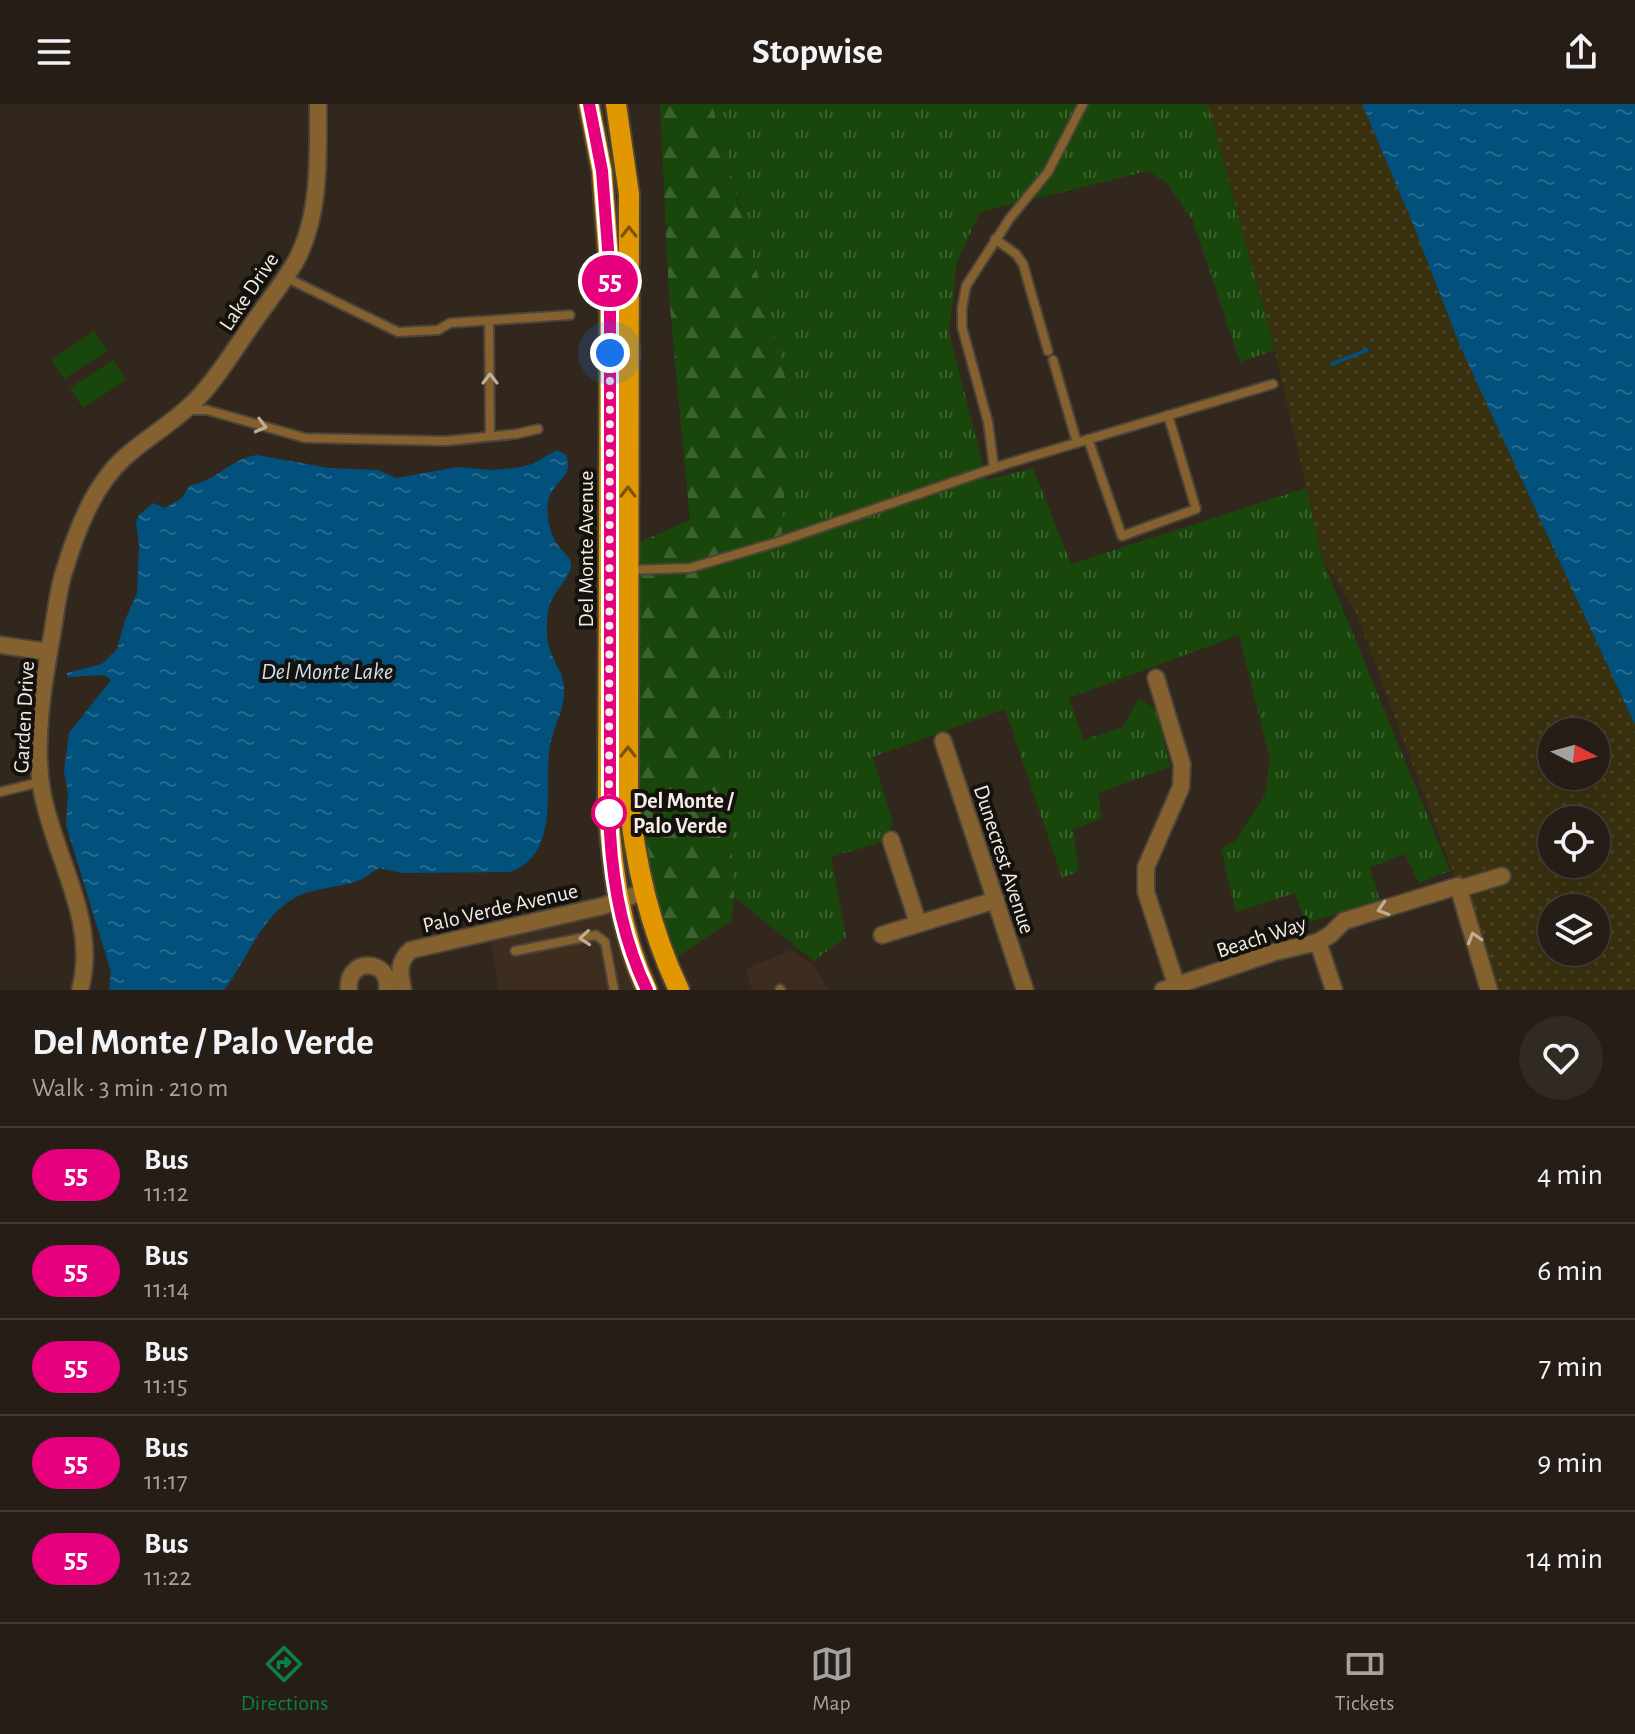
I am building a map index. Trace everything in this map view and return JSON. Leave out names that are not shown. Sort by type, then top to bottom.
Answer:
[{"type":"main road","name":"Del Monte Avenue","points":[[589,104],[602,171],[610,274],[608,804],[612,863],[619,900],[635,964],[647,990]]},
{"type":"main road","name":"Del Monte Avenue","points":[[616,104],[629,194],[628,790],[643,892],[663,957],[679,990]]},
{"type":"street","name":"Lake Drive","points":[[125,457],[185,409],[214,379],[297,258],[311,214],[317,170],[318,104]]},
{"type":"street","name":"Garden Drive","points":[[80,990],[87,951],[83,926],[41,782],[40,727],[61,579],[99,489],[125,457]]},
{"type":"street","points":[[0,645],[49,652]]},
{"type":"street","points":[[1156,678],[1183,776],[1146,867],[1145,879],[1173,989]]},
{"type":"street","name":"Dunecrest Avenue","points":[[943,741],[1025,990]]},
{"type":"street","points":[[891,840],[918,923]]},
{"type":"street","name":"Beach Way","points":[[1173,989],[1275,952],[1318,942],[1344,921],[1502,876]]},
{"type":"street","points":[[1458,888],[1489,990]]},
{"type":"street","name":"Palo Verde Avenue","points":[[391,979],[411,950],[603,906],[643,892]]},
{"type":"street","points":[[882,935],[996,900]]},
{"type":"street","points":[[1318,942],[1334,990]]},
{"type":"street","points":[[349,990],[351,976],[360,967],[373,965],[403,990]]},
{"type":"lane","points":[[994,468],[988,422],[962,327],[966,286],[995,239],[1048,172],[1083,104]]},
{"type":"lane","points":[[995,239],[1016,254],[1023,264],[1048,351]]},
{"type":"lane","points":[[284,277],[398,332],[438,330],[450,323],[570,315]]},
{"type":"lane","points":[[489,321],[490,436]]},
{"type":"lane","points":[[1053,360],[1077,443]]},
{"type":"lane","points":[[628,570],[690,568],[781,541],[994,468],[1273,384]]},
{"type":"lane","points":[[185,409],[207,410],[305,438],[446,441],[538,429]]},
{"type":"lane","points":[[1088,439],[1122,536],[1196,509],[1168,415]]},
{"type":"lane","points":[[0,792],[41,782]]},
{"type":"lane","points":[[515,951],[596,935],[605,942],[614,990]]},
{"type":"shaded area","points":[[619,900],[647,990],[499,990],[490,933]]},
{"type":"shaded area","points":[[791,950],[812,964],[829,990],[752,990],[745,969]]},
{"type":"green space","points":[[660,104],[712,104],[791,399],[781,541],[719,559],[734,897],[731,921],[677,957],[653,887],[639,797],[640,542],[690,520],[669,296]]},
{"type":"green space","points":[[712,104],[1208,104],[1275,350],[1240,362],[1193,221],[1167,183],[1148,171],[980,212],[957,262],[949,333],[987,480],[1033,468],[1071,564],[1306,488],[1322,558],[1450,871],[1419,883],[1405,854],[1370,868],[1380,901],[1306,923],[1295,893],[1236,912],[1221,849],[1235,841],[1265,795],[1270,759],[1239,635],[1069,698],[1083,740],[1123,727],[1138,699],[1156,709],[1170,767],[1098,793],[1102,818],[1073,829],[1079,871],[1062,878],[1005,709],[873,757],[893,823],[885,841],[831,857],[846,937],[814,961],[734,897],[719,559],[791,399]]},
{"type":"green space","points":[[94,331],[107,351],[64,379],[51,360]]},
{"type":"green space","points":[[113,360],[126,380],[83,408],[70,388]]},
{"type":"sand","points":[[1208,104],[1362,104],[1460,346],[1635,725],[1635,990],[1489,990],[1458,886],[1355,610],[1322,558],[1275,350]]},
{"type":"water","points":[[1362,104],[1635,104],[1635,725],[1460,346]]},
{"type":"water","name":"Del Monte Lake","points":[[557,450],[566,455],[568,463],[565,475],[550,495],[548,519],[555,540],[569,558],[571,568],[553,597],[547,616],[548,643],[562,678],[564,695],[550,744],[546,821],[536,852],[526,864],[510,872],[403,873],[379,868],[349,884],[299,896],[271,918],[224,990],[109,990],[111,972],[66,825],[68,794],[64,771],[69,733],[111,680],[104,675],[67,677],[67,673],[102,664],[117,649],[137,593],[139,545],[136,522],[139,515],[153,503],[165,508],[182,498],[190,485],[208,479],[239,460],[257,455],[329,468],[378,470],[396,478],[458,467],[493,470],[521,467]]},
{"type":"waterway","points":[[1332,364],[1367,350]]},
{"type":"bus line","name":"55","points":[[589,104],[602,171],[610,274],[608,804],[612,863],[619,900],[635,964],[647,990]]},
{"type":"place","name":"Del Monte / Palo Verde","points":[[609,813]]},
{"type":"route","points":[[609,813],[610,353]]}]
